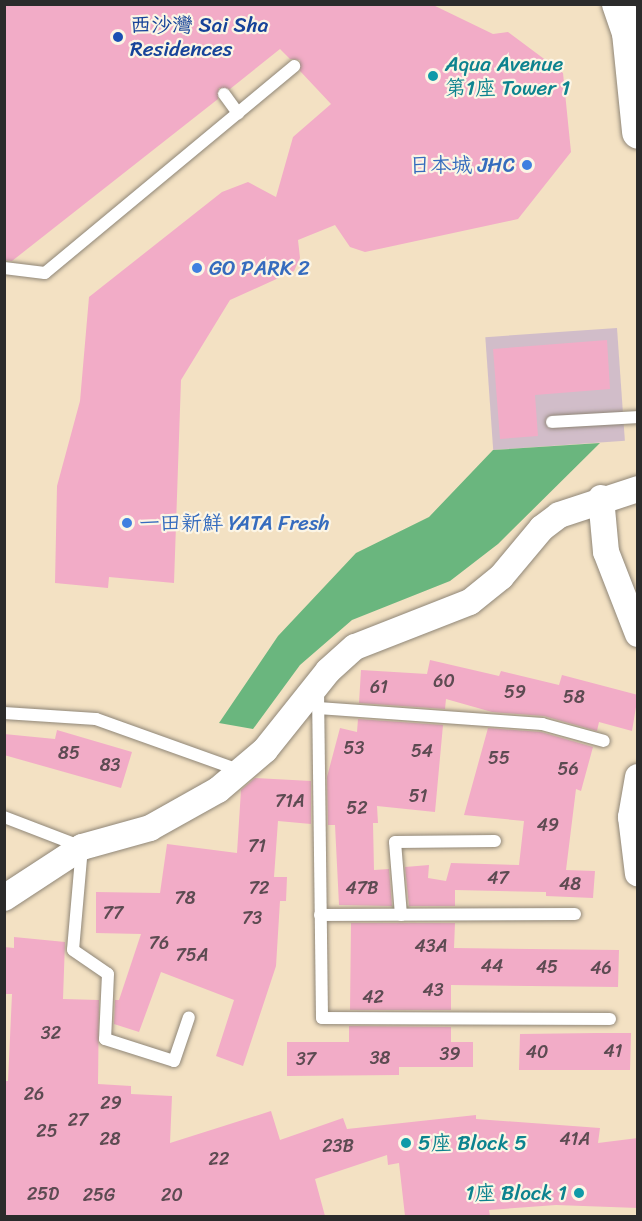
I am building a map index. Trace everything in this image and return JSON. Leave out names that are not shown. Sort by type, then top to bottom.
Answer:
[{"type":"street","points":[[618,4],[633,19],[638,132]]},
{"type":"street","points":[[4,898],[82,847],[150,828],[218,790],[242,771],[318,697],[340,658],[355,647],[470,602],[501,577],[542,528],[560,515],[601,498],[638,489]]},
{"type":"street","points":[[601,498],[606,552],[638,634]]},
{"type":"street","points":[[638,777],[631,817],[638,874]]},
{"type":"lane","points":[[4,268],[45,273],[294,66]]},
{"type":"lane","points":[[224,94],[238,113]]},
{"type":"lane","points":[[552,422],[638,417]]},
{"type":"lane","points":[[604,741],[542,724],[318,697],[322,1018],[610,1019]]},
{"type":"lane","points":[[4,714],[96,719],[242,771]]},
{"type":"lane","points":[[4,817],[82,847],[73,950],[108,974],[105,1039],[174,1061],[189,1017]]},
{"type":"lane","points":[[401,915],[395,842],[495,841]]},
{"type":"lane","points":[[320,915],[575,914]]},
{"type":"shaded area","points":[[617,328],[625,441],[493,450],[485,337]]},
{"type":"green space","points":[[600,443],[498,544],[450,581],[352,620],[300,665],[253,729],[219,723],[278,636],[356,553],[429,517],[493,450]]},
{"type":"building","points":[[4,4],[431,4],[493,34],[508,32],[563,73],[571,152],[518,219],[365,252],[350,247],[335,225],[298,240],[300,258],[294,271],[230,300],[181,380],[174,583],[109,577],[108,588],[55,583],[57,486],[80,401],[89,297],[222,192],[248,182],[276,197],[293,137],[331,104],[300,71],[300,60],[290,59],[280,49],[230,89],[219,88],[218,99],[12,261],[4,260]]},
{"type":"building","points":[[607,340],[610,389],[535,395],[538,436],[500,439],[493,349]]},
{"type":"building","points":[[430,660],[499,676],[501,671],[559,685],[562,675],[638,695],[632,731],[599,722],[597,731],[544,716],[492,712],[446,699],[445,709],[359,703],[361,670],[427,674]]},
{"type":"building","points":[[358,719],[443,725],[435,812],[377,806],[378,823],[373,823],[374,870],[389,869],[392,906],[339,905],[335,825],[328,825],[327,777],[340,728],[357,732]]},
{"type":"building","points":[[488,728],[541,732],[593,747],[581,791],[576,789],[566,870],[595,871],[593,898],[546,896],[546,892],[455,890],[455,906],[409,906],[405,867],[429,865],[428,878],[446,881],[451,863],[519,865],[524,821],[464,815]]},
{"type":"building","points":[[57,730],[132,752],[121,788],[4,755],[4,734],[55,739]]},
{"type":"building","points":[[255,778],[311,781],[311,824],[278,821],[274,877],[287,877],[286,901],[280,901],[276,966],[243,1066],[216,1056],[234,1000],[161,972],[139,1032],[114,1024],[115,1000],[119,1000],[141,934],[96,933],[96,892],[160,893],[167,844],[237,853],[241,790]]},
{"type":"building","points":[[351,923],[455,923],[454,948],[619,950],[618,987],[451,985],[451,1010],[350,1010]]},
{"type":"building","points":[[14,937],[65,942],[63,999],[99,1000],[98,1084],[131,1086],[131,1094],[172,1096],[170,1143],[271,1111],[280,1140],[343,1118],[347,1129],[476,1115],[476,1119],[600,1128],[598,1143],[638,1138],[638,1208],[556,1205],[489,1210],[490,1216],[405,1216],[399,1163],[388,1165],[387,1155],[315,1179],[325,1216],[4,1215],[4,1081],[8,1081],[12,994],[4,994],[4,947],[14,948]]},
{"type":"building","points":[[349,1026],[451,1027],[451,1042],[473,1042],[473,1067],[399,1067],[399,1075],[287,1076],[287,1042],[349,1042]]},
{"type":"building","points":[[631,1033],[630,1070],[519,1070],[520,1034]]},
{"type":"place","name":"西沙灣 Sai Sha Residences","points":[[118,37]]},
{"type":"place","name":"Aqua Avenue 第1座 Tower 1","points":[[433,76]]},
{"type":"place","name":"日本城 JHC","points":[[527,165]]},
{"type":"place","name":"GO PARK 2","points":[[197,268]]},
{"type":"place","name":"一田新鮮 YATA Fresh","points":[[127,523]]},
{"type":"place","name":"5座 Block 5","points":[[406,1143]]},
{"type":"place","name":"1座 Block 1","points":[[579,1193]]}]
